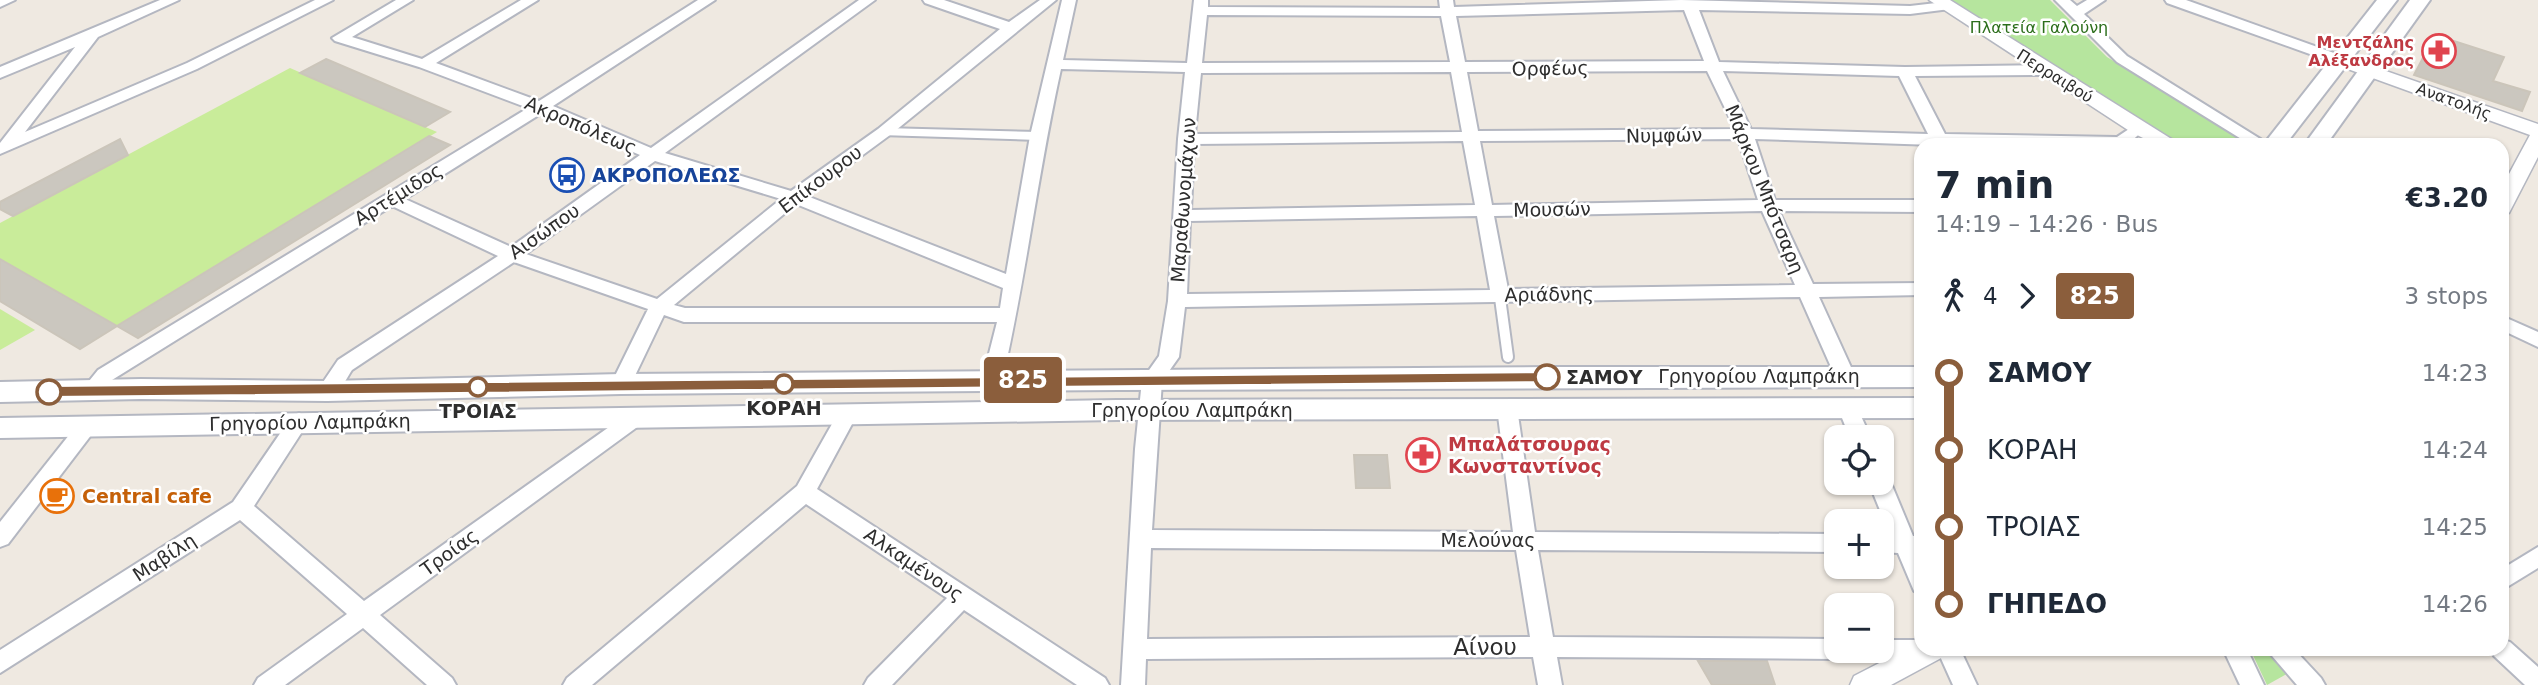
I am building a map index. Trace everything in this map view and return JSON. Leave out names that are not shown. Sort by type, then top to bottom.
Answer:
[{"type":"main road","points":[[2279,138],[2387,0]]},
{"type":"main road","points":[[2320,138],[2420,0]]},
{"type":"main road","name":"Γρηγορίου Λαμπράκη","points":[[0,428],[299,421],[633,420],[848,413],[1151,395],[1200,382],[1914,377]]},
{"type":"main road","name":"Γρηγορίου Λαμπράκη","points":[[0,392],[141,389],[327,391],[621,384],[992,381],[1151,395],[1507,408],[1914,408]]},
{"type":"street","points":[[0,3],[8,0]]},
{"type":"street","points":[[0,73],[172,0]]},
{"type":"street","points":[[2,150],[191,66],[326,0]]},
{"type":"street","name":"Ακροπόλεως","points":[[406,0],[340,38],[424,64],[541,107],[653,155],[794,197],[1012,284]]},
{"type":"street","points":[[424,64],[531,0]]},
{"type":"street","name":"Αρτέμιδος","points":[[91,391],[105,375],[541,107],[708,0]]},
{"type":"street","name":"Αισώπου","points":[[327,391],[345,365],[512,254],[868,0]]},
{"type":"street","points":[[930,0],[1010,28]]},
{"type":"street","name":"Επίκουρου","points":[[621,384],[659,308],[794,197],[884,132],[1010,28],[1049,0]]},
{"type":"street","points":[[992,381],[1008,316],[1038,136],[1069,0]]},
{"type":"street","points":[[2062,0],[2122,60],[2250,138]]},
{"type":"street","points":[[2075,13],[2098,0]]},
{"type":"street","name":"Ανατολής","points":[[2172,0],[2538,131]]},
{"type":"street","points":[[1200,6],[1689,3],[1910,10],[1941,3]]},
{"type":"street","name":"Μάρκου Μπότσαρη","points":[[1689,3],[1713,66],[1745,134],[1768,205],[1845,376]]},
{"type":"street","name":"Περραιβού","points":[[1941,3],[2157,138]]},
{"type":"street","name":"Μαραθωνομάχων","points":[[1151,395],[1169,357],[1177,301],[1184,216],[1186,139],[1200,6]]},
{"type":"street","points":[[1447,6],[1500,296]]},
{"type":"street","points":[[2,150],[94,32]]},
{"type":"street","name":"Ορφέως","points":[[1054,64],[1192,68],[1713,66],[1905,72],[2045,70]]},
{"type":"street","points":[[1905,72],[1938,138]]},
{"type":"street","name":"Περραιβού","points":[[2138,128],[2147,138]]},
{"type":"street","name":"Νυμφών","points":[[2126,138],[2138,128]]},
{"type":"street","points":[[884,132],[1038,136]]},
{"type":"street","name":"Νυμφών","points":[[1186,139],[1745,134],[1914,141]]},
{"type":"street","points":[[2509,194],[2538,138]]},
{"type":"street","points":[[391,199],[512,254],[684,315],[1008,316]]},
{"type":"street","name":"Μουσών","points":[[1184,216],[1768,205],[1914,206]]},
{"type":"street","name":"Αριάδνης","points":[[1177,301],[1914,289]]},
{"type":"street","points":[[2509,326],[2538,340]]},
{"type":"street","points":[[1133,685],[1151,395]]},
{"type":"street","points":[[1507,408],[1525,540],[1550,685]]},
{"type":"street","points":[[1849,408],[1856,425]]},
{"type":"street","points":[[575,685],[805,492],[848,413]]},
{"type":"street","name":"Τροίας","points":[[266,685],[633,420]]},
{"type":"street","name":"Μαβίλη","points":[[0,663],[241,508],[299,421]]},
{"type":"street","points":[[0,538],[89,425]]},
{"type":"street","name":"Αλκαμένους","points":[[805,492],[1097,685]]},
{"type":"street","points":[[1886,495],[1913,544]]},
{"type":"street","points":[[241,508],[444,685]]},
{"type":"street","name":"Μελούνας","points":[[1140,539],[1824,543]]},
{"type":"street","points":[[1894,543],[1913,544]]},
{"type":"street","points":[[2509,576],[2538,556]]},
{"type":"street","points":[[876,685],[962,597]]},
{"type":"street","name":"Αίνου","points":[[1135,649],[1824,649]]},
{"type":"street","points":[[1894,650],[1914,650]]},
{"type":"street","points":[[2509,655],[2538,682]]},
{"type":"street","points":[[1864,685],[1920,656]]},
{"type":"street","points":[[1951,656],[1965,685]]},
{"type":"street","points":[[2238,656],[2252,685]]},
{"type":"street","points":[[2285,656],[2313,685]]},
{"type":"lane","points":[[1500,296],[1508,357]]},
{"type":"green space","name":"Πλατεία Γαλούνη","points":[[1949,0],[2050,0],[2107,57],[2239,138],[2171,138],[2099,96]]},
{"type":"green space","points":[[290,68],[437,132],[117,326],[0,259],[0,223]]},
{"type":"green space","points":[[0,309],[35,330],[0,350]]},
{"type":"green space","points":[[2253,656],[2278,656],[2292,671],[2267,685]]},
{"type":"building","points":[[2435,35],[2504,57],[2493,81],[2530,92],[2522,111],[2414,75]]},
{"type":"building","points":[[326,59],[450,112],[425,127],[300,73]]},
{"type":"building","points":[[429,136],[450,145],[138,338],[117,326]]},
{"type":"building","points":[[120,139],[128,155],[13,216],[0,209],[0,202]]},
{"type":"building","points":[[0,259],[117,326],[80,349],[0,301]]},
{"type":"building","points":[[1354,455],[1387,455],[1390,488],[1356,488]]},
{"type":"building","points":[[1698,661],[1767,661],[1775,685],[1712,685]]},
{"type":"bus line","name":"825","points":[[49,392],[141,389],[327,391],[621,384],[1119,380],[1200,382],[1547,377]]},
{"type":"place","name":"Μεντζάλης Αλέξανδρος","points":[[2439,51]]},
{"type":"place","name":"ΑΚΡΟΠΟΛΕΩΣ","points":[[567,175]]},
{"type":"place","name":"ΣΑΜΟΥ","points":[[1547,377]]},
{"type":"place","name":"ΚΟΡΑΗ","points":[[784,384]]},
{"type":"place","name":"ΤΡΟΙΑΣ","points":[[478,387]]},
{"type":"place","name":"Μπαλάτσουρας Κωνσταντίνος","points":[[1423,455]]},
{"type":"place","name":"Central cafe","points":[[57,496]]}]
